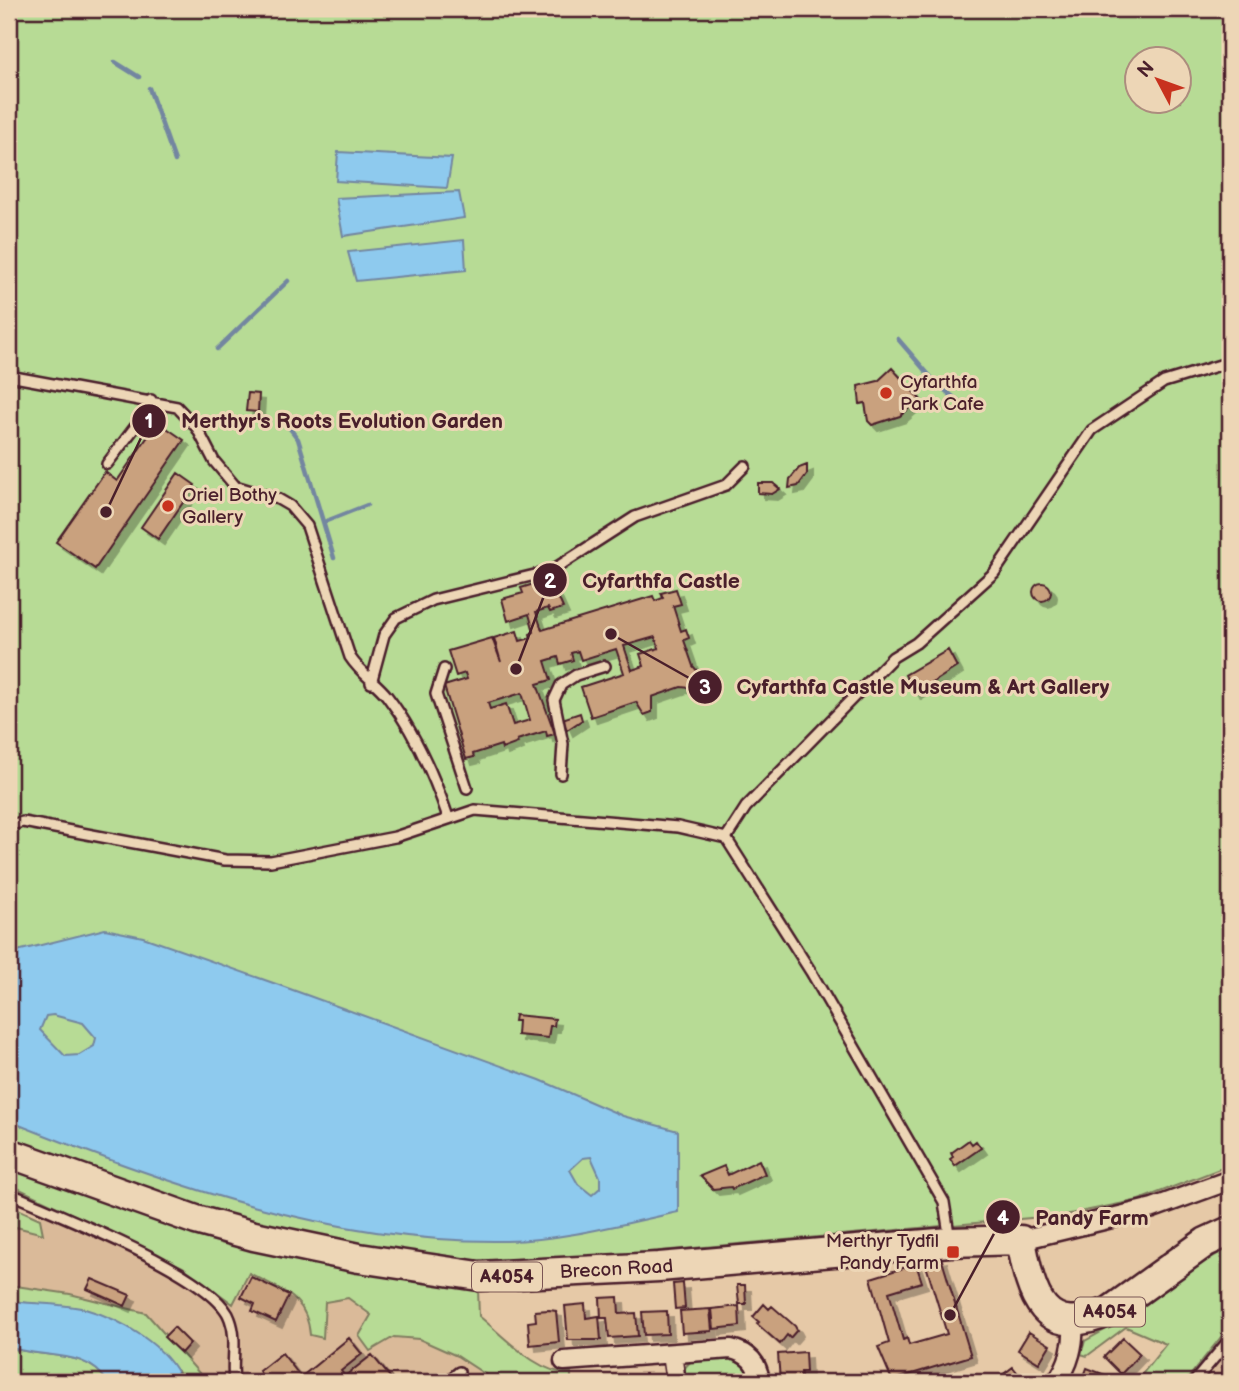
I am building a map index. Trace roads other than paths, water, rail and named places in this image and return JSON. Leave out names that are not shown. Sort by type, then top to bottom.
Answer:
[{"type":"main road","name":"Brecon Road","points":[[9,1153],[196,1220],[254,1236],[336,1254],[479,1276],[659,1267],[950,1242],[1021,1240]]},
{"type":"main road","name":"A4054","points":[[1021,1240],[1034,1296],[1045,1310],[1062,1321],[1073,1321],[1093,1319],[1110,1311],[1206,1242],[1230,1231]]},
{"type":"street","name":"Brecon Road","points":[[1021,1240],[1153,1208],[1230,1180]]},
{"type":"street","points":[[1056,1382],[1063,1374],[1070,1352],[1073,1321]]},
{"type":"street","points":[[564,1361],[730,1349],[743,1352],[754,1361],[760,1382]]},
{"type":"street","points":[[672,1354],[676,1382]]},
{"type":"lane","points":[[726,838],[746,807],[893,657],[916,643],[994,573],[1092,430],[1164,382],[1230,362]]},
{"type":"lane","points":[[9,376],[151,400],[177,407],[189,418],[214,461],[235,486],[278,499],[290,506],[307,526],[350,657],[394,706],[416,744],[448,817]]},
{"type":"lane","points":[[107,464],[145,414],[151,400]]},
{"type":"lane","points":[[371,683],[384,635],[396,618],[433,600],[551,570],[635,517],[726,485],[746,466]]},
{"type":"lane","points":[[561,774],[563,744],[554,700],[561,685],[576,675],[605,666]]},
{"type":"lane","points":[[444,669],[436,694],[467,788]]},
{"type":"lane","points":[[9,825],[23,822],[225,860],[271,862],[395,837],[475,810],[678,827],[726,838],[811,972],[944,1202],[950,1242]]},
{"type":"lane","points":[[9,1193],[153,1258],[185,1276],[214,1298],[230,1315],[235,1338],[232,1364],[234,1382]]},
{"type":"lane","points":[[1194,1382],[1230,1339]]},
{"type":"lane","points":[[447,1382],[460,1372]]},
{"type":"water","points":[[338,152],[452,158],[447,188],[336,181]]},
{"type":"water","points":[[459,192],[464,218],[343,236],[336,198]]},
{"type":"water","points":[[464,240],[466,270],[356,281],[348,252]]},
{"type":"water","points":[[105,929],[143,937],[540,1080],[623,1116],[678,1131],[678,1212],[593,1231],[528,1240],[442,1239],[378,1232],[252,1206],[129,1167],[68,1144],[9,1121],[9,953]],"holes":[[[53,1015],[83,1023],[96,1038],[94,1046],[79,1055],[65,1056],[40,1030],[46,1016]],[[591,1157],[600,1177],[600,1188],[592,1195],[578,1184],[570,1170],[583,1158]]]},
{"type":"water","points":[[9,1301],[76,1307],[128,1327],[166,1357],[182,1382],[107,1382],[99,1371],[76,1359],[9,1347]]},
{"type":"waterway","points":[[115,62],[139,77]]},
{"type":"waterway","points":[[149,88],[175,161]]},
{"type":"waterway","points":[[217,349],[288,281]]},
{"type":"waterway","points":[[898,339],[935,382],[963,405]]},
{"type":"waterway","points":[[288,426],[298,439],[334,558]]},
{"type":"waterway","points":[[324,522],[367,505]]},
{"type":"place","name":"Cyfarthfa Park Cafe","points":[[886,393]]},
{"type":"place","name":"Oriel Bothy Gallery","points":[[168,506]]},
{"type":"place","name":"Merthyr's Roots Evolution Garden","points":[[106,512]]},
{"type":"place","name":"Cyfarthfa Castle Museum & Art Gallery","points":[[611,634]]},
{"type":"place","name":"Cyfarthfa Castle","points":[[516,669]]},
{"type":"place","name":"Merthyr Tydfil Pandy Farm","points":[[953,1252]]},
{"type":"place","name":"Pandy Farm","points":[[950,1315]]}]
